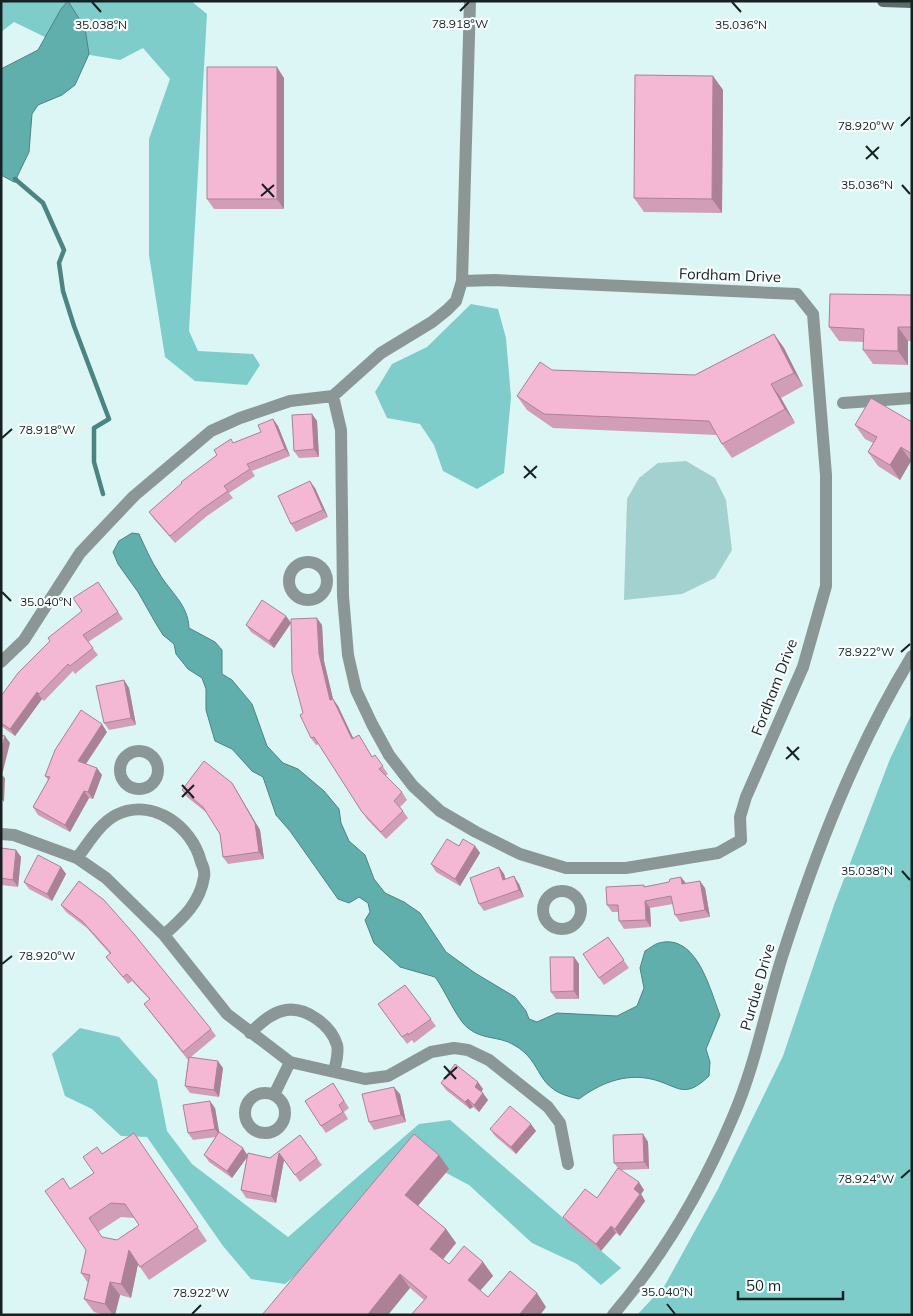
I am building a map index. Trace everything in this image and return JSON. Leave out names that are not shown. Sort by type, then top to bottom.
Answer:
[{"type":"main road","points":[[883,1],[912,2]]},
{"type":"street","points":[[1,662],[24,640],[80,553],[134,496],[211,431],[240,418],[290,401],[333,396],[381,353],[432,322],[456,301],[462,281],[470,1]]},
{"type":"street","name":"Fordham Drive","points":[[462,281],[522,281],[797,294],[813,314],[826,475],[826,586],[802,667],[746,797],[740,817],[741,840],[718,852],[626,868],[566,868]]},
{"type":"street","points":[[333,396],[341,430],[343,581],[348,656],[356,690],[389,755],[414,786],[440,810],[520,854],[566,868],[564,891]]},
{"type":"street","points":[[843,403],[912,398]]},
{"type":"street","points":[[327,582],[343,581]]},
{"type":"street","name":"Purdue Drive","points":[[613,1315],[663,1249],[687,1210],[729,1127],[751,1070],[782,959],[822,842],[852,772],[886,703],[912,656]]},
{"type":"street","points":[[138,789],[139,810]]},
{"type":"street","points":[[77,858],[98,831],[115,816],[139,810],[148,810],[168,816],[185,829],[199,852],[205,874],[199,897],[187,914],[164,935]]},
{"type":"street","points":[[1,834],[14,836],[77,858],[106,878],[164,935],[227,1014],[290,1062],[365,1079],[388,1076],[431,1052],[454,1048],[468,1050],[489,1060],[548,1107],[560,1123],[568,1164]]},
{"type":"street","points":[[250,1033],[269,1016],[287,1010],[302,1012],[319,1020],[330,1030],[337,1045],[338,1060],[334,1071]]},
{"type":"street","points":[[274,1095],[290,1062]]},
{"type":"shaded area","points":[[1,1],[191,1],[207,14],[189,331],[198,351],[253,354],[260,365],[247,385],[195,381],[165,357],[149,255],[149,139],[170,79],[143,48],[120,60],[78,53],[14,22],[1,32]]},
{"type":"shaded area","points":[[68,1],[85,28],[89,54],[75,85],[62,95],[38,105],[32,114],[29,152],[17,177],[18,182],[14,182],[1,175],[1,69],[38,50],[61,9]]},
{"type":"shaded area","points":[[471,304],[498,309],[506,338],[511,397],[504,473],[477,489],[443,471],[434,445],[420,424],[387,418],[375,392],[392,364],[427,347]]},
{"type":"shaded area","points":[[686,461],[715,478],[726,500],[732,550],[715,578],[682,594],[624,600],[627,499],[639,478],[658,463]]},
{"type":"shaded area","points":[[132,533],[139,534],[163,580],[182,605],[189,628],[215,642],[222,650],[222,674],[232,680],[252,704],[267,746],[283,763],[298,769],[324,791],[339,809],[341,823],[349,841],[365,855],[374,879],[385,893],[404,902],[420,913],[446,952],[475,973],[515,997],[526,1011],[529,1019],[537,1022],[557,1013],[617,1016],[637,1006],[644,988],[640,968],[645,951],[659,943],[672,942],[683,947],[700,966],[720,1015],[706,1049],[710,1062],[709,1076],[700,1084],[686,1090],[651,1079],[631,1077],[603,1084],[579,1099],[564,1095],[546,1083],[531,1060],[514,1045],[473,1032],[468,1028],[435,977],[400,967],[374,943],[365,920],[370,912],[368,903],[359,897],[349,903],[338,899],[290,831],[276,815],[263,777],[252,771],[232,749],[215,741],[206,710],[206,689],[202,678],[188,669],[176,654],[174,644],[163,635],[138,592],[118,564],[113,552],[119,541]]},
{"type":"shaded area","points":[[912,713],[912,1315],[637,1315],[665,1285],[718,1189],[783,1056],[834,905],[890,759]]},
{"type":"shaded area","points":[[80,1028],[119,1037],[157,1080],[167,1131],[192,1164],[288,1237],[419,1124],[450,1120],[621,1268],[601,1285],[577,1264],[532,1243],[469,1185],[416,1157],[318,1257],[285,1284],[251,1279],[223,1246],[147,1137],[121,1136],[92,1109],[65,1096],[52,1054]]},
{"type":"building","points":[[207,67],[277,67],[277,199],[207,199]]},
{"type":"building","points":[[635,75],[713,76],[712,199],[634,198]]},
{"type":"building","points":[[830,294],[912,295],[912,327],[898,327],[898,351],[863,350],[864,329],[829,327]]},
{"type":"building","points":[[774,334],[794,373],[771,384],[785,409],[722,444],[709,421],[544,414],[517,396],[540,362],[552,370],[695,375]]},
{"type":"building","points":[[871,398],[912,422],[912,454],[901,447],[890,465],[868,452],[877,437],[855,425]]},
{"type":"building","points":[[312,414],[314,449],[294,451],[292,415]]},
{"type":"building","points":[[273,419],[285,449],[247,464],[250,469],[224,486],[228,491],[202,509],[170,536],[149,512],[181,482],[217,455],[214,450],[231,439],[233,443],[261,432],[258,425]]},
{"type":"building","points":[[310,481],[323,510],[291,524],[278,496]]},
{"type":"building","points":[[98,582],[118,612],[83,635],[93,648],[70,666],[68,664],[39,694],[37,692],[10,729],[1,723],[1,696],[18,673],[50,641],[48,638],[82,611],[73,598]]},
{"type":"building","points":[[262,600],[286,616],[269,641],[246,625]]},
{"type":"building","points":[[317,618],[319,654],[330,700],[333,699],[352,739],[359,735],[372,757],[375,755],[383,766],[379,769],[402,792],[394,801],[403,811],[381,832],[362,812],[314,737],[311,738],[300,715],[303,713],[292,672],[291,619]]},
{"type":"building","points":[[124,680],[131,718],[104,723],[96,686]]},
{"type":"building","points":[[81,710],[102,724],[78,761],[97,768],[88,792],[84,791],[65,825],[33,807],[50,777],[45,776],[55,750]]},
{"type":"building","points":[[1,735],[5,736],[1,751]]},
{"type":"building","points":[[204,761],[232,783],[255,823],[259,852],[223,857],[220,834],[203,807],[182,790]]},
{"type":"building","points":[[447,839],[459,846],[463,839],[475,846],[455,879],[431,864]]},
{"type":"building","points":[[1,848],[16,850],[13,880],[1,878]]},
{"type":"building","points":[[38,855],[61,867],[47,894],[24,882]]},
{"type":"building","points":[[499,867],[503,880],[514,876],[519,890],[479,904],[470,878]]},
{"type":"building","points":[[681,877],[682,884],[700,881],[705,910],[675,915],[671,896],[645,901],[646,920],[619,921],[618,905],[607,905],[606,887],[644,885],[644,887],[669,882],[670,879]]},
{"type":"building","points":[[79,881],[104,900],[211,1029],[183,1052],[144,1004],[150,999],[127,974],[123,977],[106,957],[111,953],[82,921],[61,905]]},
{"type":"building","points":[[608,937],[624,960],[599,978],[583,954]]},
{"type":"building","points":[[550,957],[574,957],[574,991],[551,992]]},
{"type":"building","points":[[405,985],[431,1019],[402,1037],[378,1004]]},
{"type":"building","points":[[189,1057],[218,1061],[214,1090],[185,1086]]},
{"type":"building","points":[[455,1064],[478,1082],[475,1087],[483,1093],[474,1105],[468,1099],[465,1102],[441,1083]]},
{"type":"building","points":[[333,1083],[344,1101],[339,1105],[343,1112],[321,1126],[305,1101]]},
{"type":"building","points":[[394,1087],[401,1115],[369,1122],[362,1094]]},
{"type":"building","points":[[210,1101],[215,1129],[188,1133],[183,1105]]},
{"type":"building","points":[[510,1106],[531,1124],[511,1147],[490,1129]]},
{"type":"building","points":[[219,1132],[243,1148],[227,1171],[204,1155]]},
{"type":"building","points":[[134,1133],[198,1227],[140,1267],[129,1250],[121,1284],[110,1282],[105,1304],[84,1299],[90,1275],[81,1273],[86,1250],[45,1191],[63,1178],[70,1189],[94,1173],[83,1157],[97,1147],[102,1154]],"holes":[[[111,1203],[125,1204],[139,1225],[117,1240],[102,1237],[89,1218]]]},
{"type":"building","points":[[414,1134],[439,1155],[405,1195],[446,1229],[430,1249],[449,1264],[464,1246],[483,1262],[468,1280],[488,1297],[510,1271],[537,1293],[519,1315],[411,1315],[427,1297],[400,1274],[369,1315],[262,1315]]},
{"type":"building","points":[[643,1134],[644,1162],[614,1163],[613,1135]]},
{"type":"building","points":[[300,1135],[317,1158],[295,1175],[279,1153],[271,1196],[241,1190],[248,1153],[270,1158]]},
{"type":"building","points":[[618,1168],[639,1182],[634,1189],[640,1194],[615,1229],[611,1226],[596,1244],[563,1217],[585,1189],[597,1198]]},
{"type":"waterway","points":[[15,179],[43,203],[64,250],[59,263],[63,291],[109,419],[94,428],[94,462],[103,494]]}]
